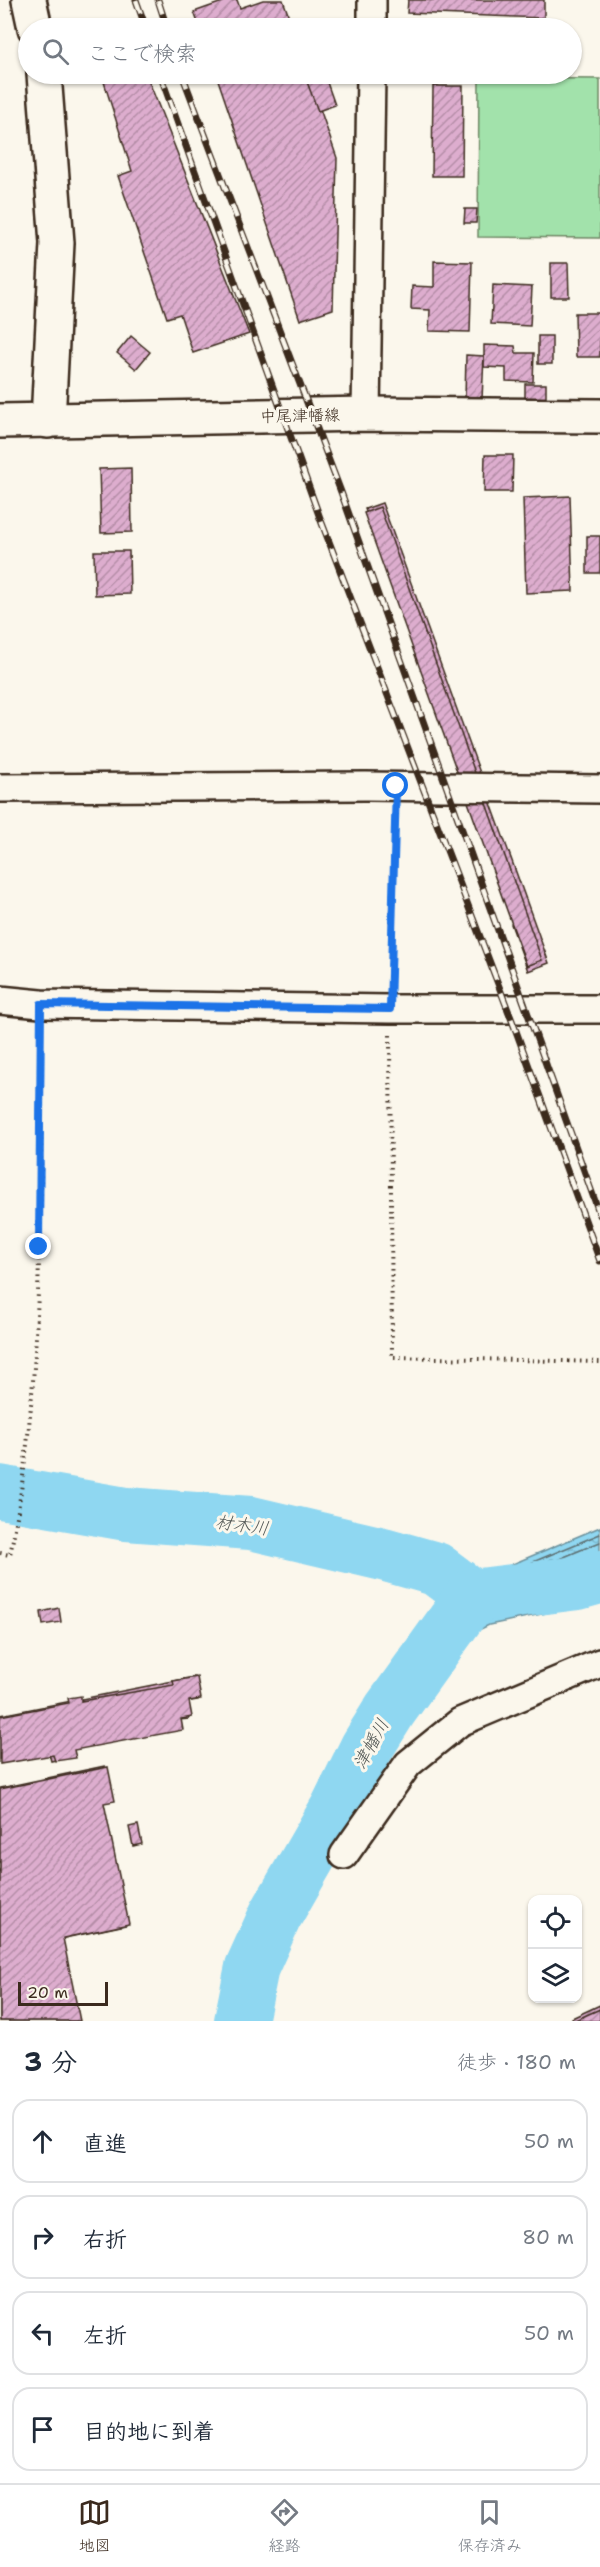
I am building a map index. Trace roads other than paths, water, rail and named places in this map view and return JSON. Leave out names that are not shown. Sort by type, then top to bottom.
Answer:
[{"type":"main road","points":[[29,0],[33,18]]},
{"type":"main road","points":[[45,84],[57,243],[48,421]]},
{"type":"main road","name":"中尾津幡線","points":[[0,421],[366,414],[600,416]]},
{"type":"street","points":[[372,0],[372,18]]},
{"type":"street","points":[[366,414],[371,84]]},
{"type":"street","points":[[0,788],[396,786],[600,789]]},
{"type":"street","points":[[0,1000],[41,1004],[390,1009],[600,1009]]},
{"type":"street","points":[[344,1855],[408,1764],[460,1722],[600,1663]]},
{"type":"water","points":[[600,1527],[600,1602],[489,1625],[464,1637],[420,1671],[449,1592],[436,1569],[473,1572],[508,1566]]},
{"type":"waterway","name":"材木川","points":[[0,1492],[126,1514],[251,1523],[436,1569],[472,1596]]},
{"type":"waterway","name":"津幡川","points":[[241,2021],[252,1967],[275,1916],[337,1808],[367,1747],[390,1710],[472,1596],[578,1583],[600,1577]]},
{"type":"railway","points":[[136,0],[142,18]]},
{"type":"railway","points":[[158,0],[164,18]]},
{"type":"railway","points":[[164,84],[320,518],[516,1031],[600,1261]]},
{"type":"railway","points":[[186,84],[341,492],[600,1215]]}]
